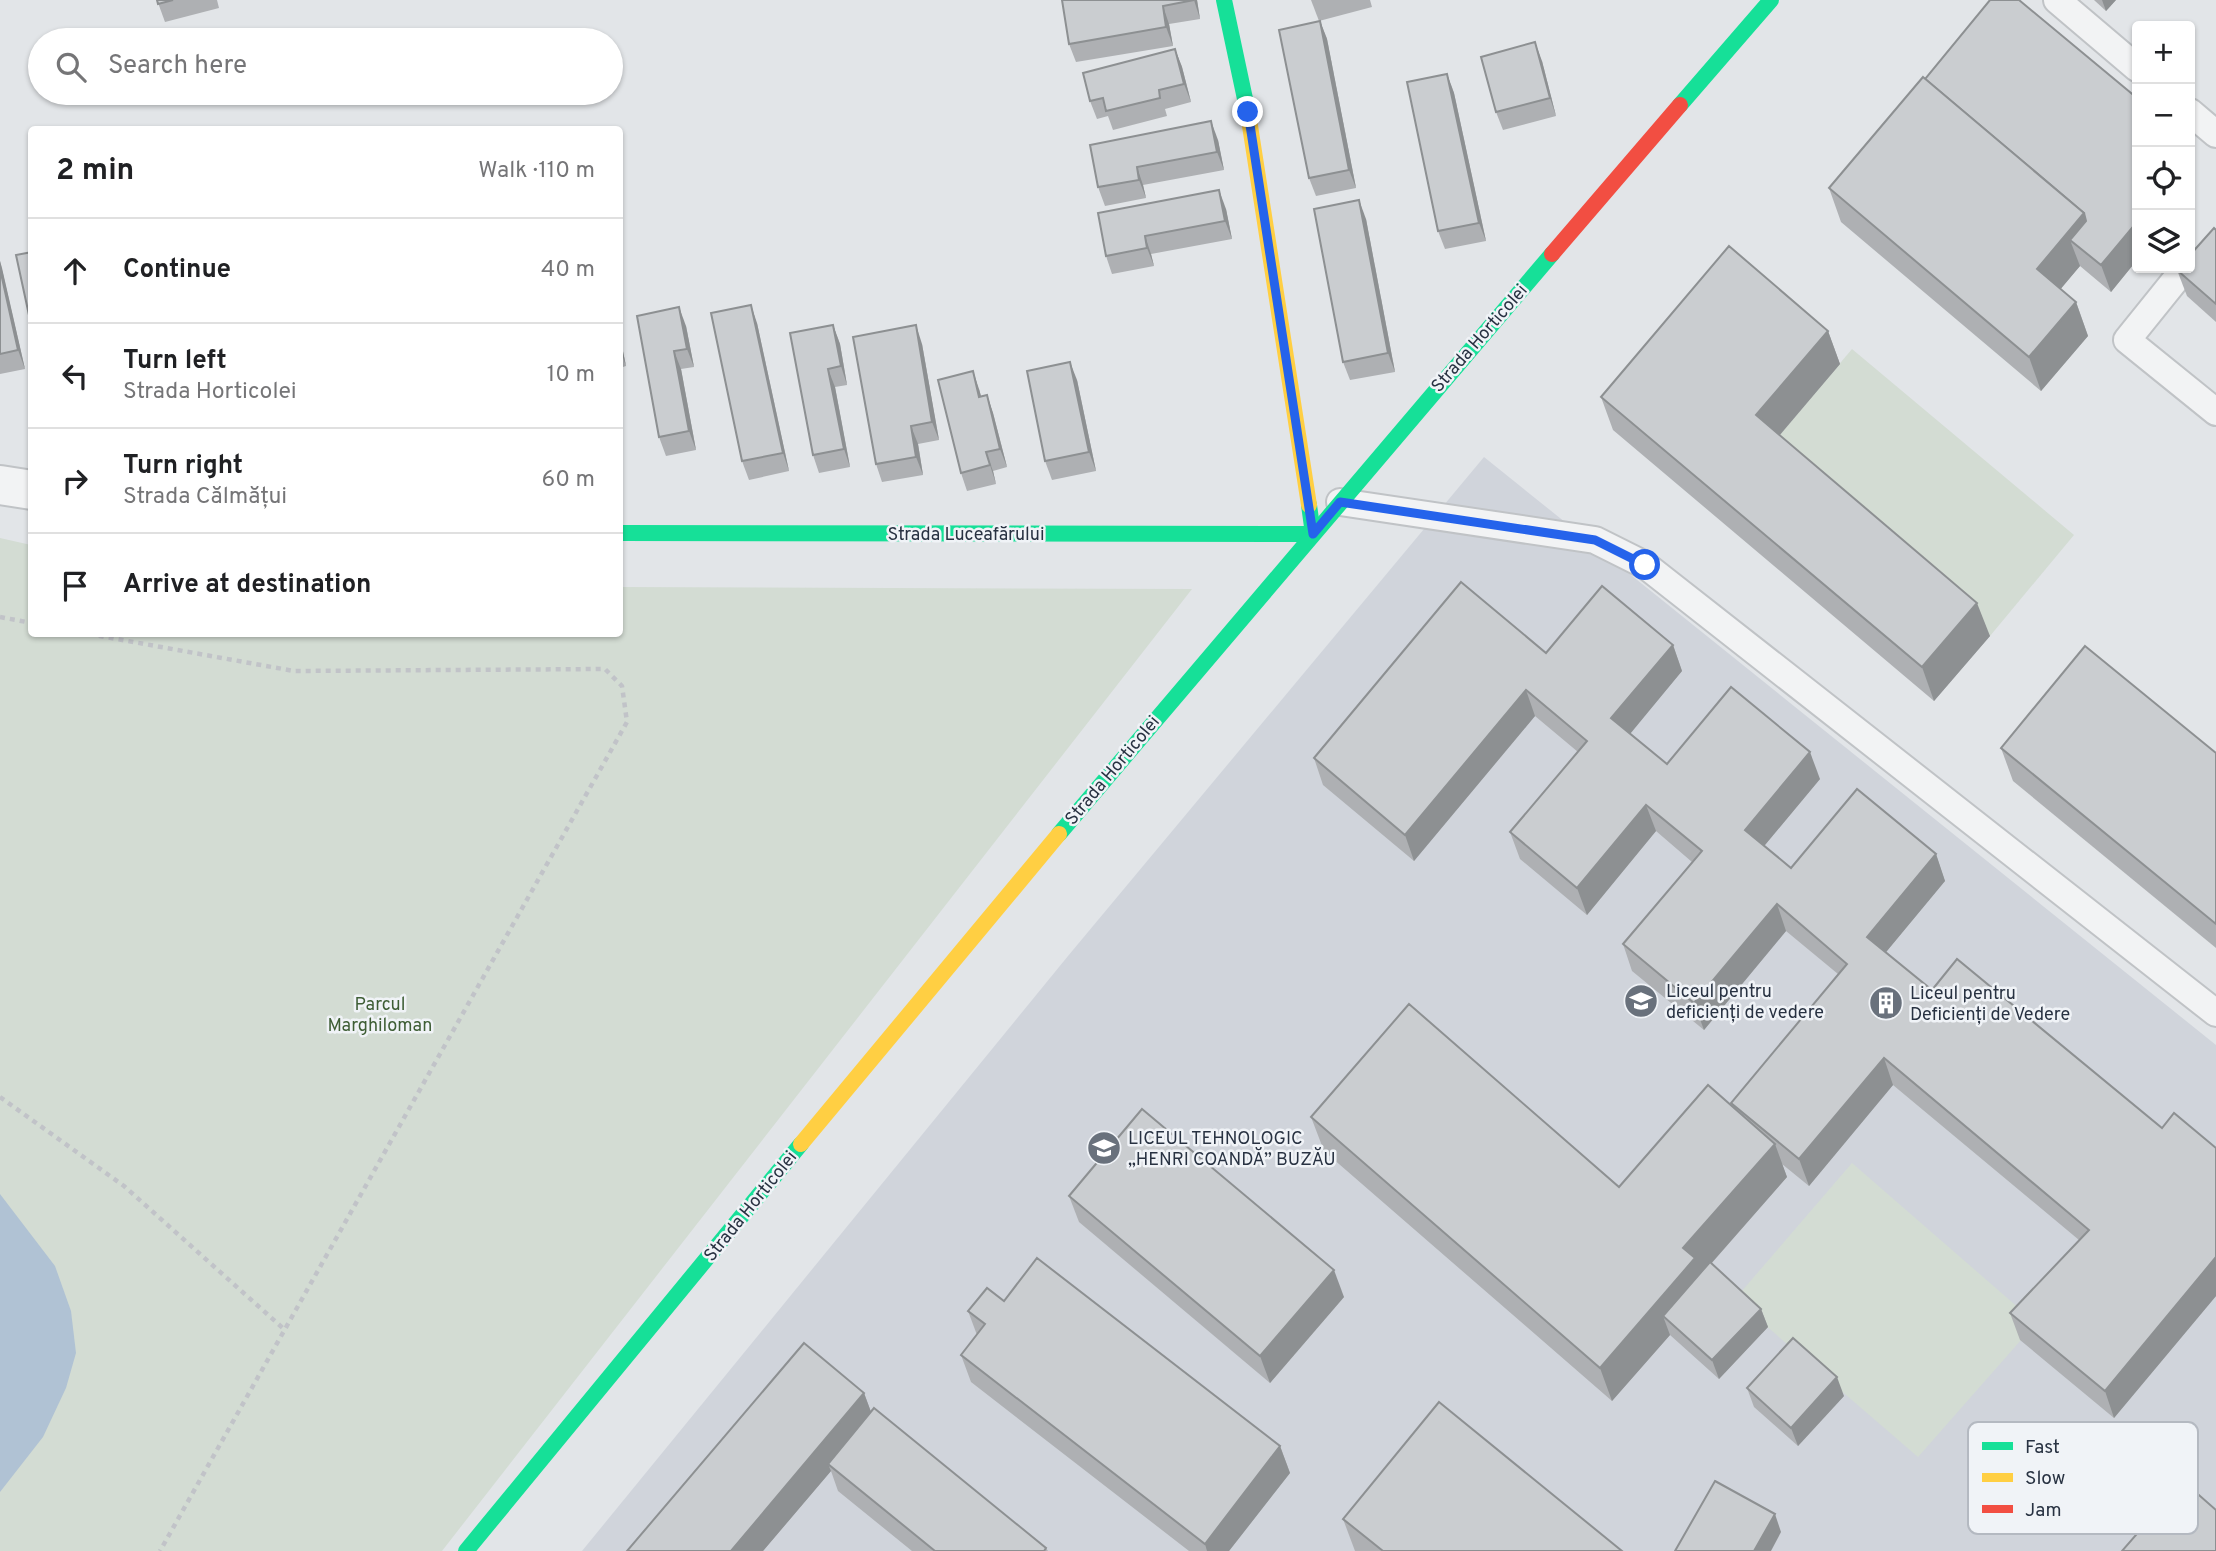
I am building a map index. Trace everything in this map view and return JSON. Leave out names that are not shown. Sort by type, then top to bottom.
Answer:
[{"type":"main road","points":[[1224,0],[1248,112],[1313,534]]},
{"type":"main road","name":"Strada Horticolei","points":[[466,1551],[990,914],[1771,0]]},
{"type":"main road","name":"Strada Luceafărului","points":[[623,533],[1313,534]]},
{"type":"street","points":[[0,485],[28,489]]},
{"type":"lane","points":[[2057,0],[2132,64]]},
{"type":"lane","points":[[2195,116],[2216,134]]},
{"type":"lane","points":[[2181,273],[2127,340],[2216,412]]},
{"type":"lane","points":[[1340,502],[1595,540],[1645,565],[2216,1013]]},
{"type":"path","points":[[0,617],[28,622]]},
{"type":"path","points":[[106,637],[294,671],[605,669],[622,686],[627,722],[160,1551]]},
{"type":"path","points":[[0,1097],[124,1186],[285,1330]]},
{"type":"shaded area","name":"Liceul pentru deficienți de vedere","points":[[1484,457],[2216,1045],[2216,1551],[582,1551],[1068,956]]},
{"type":"green space","points":[[1852,349],[2074,535],[1990,636],[1768,449]]},
{"type":"green space","name":"Parcul Marghiloman","points":[[0,538],[28,544],[28,637],[623,637],[623,587],[1192,589],[442,1551],[0,1551]]},
{"type":"green space","points":[[1852,1163],[2036,1323],[1918,1457],[1735,1299]]},
{"type":"water","points":[[0,1194],[55,1266],[71,1311],[76,1353],[66,1388],[43,1437],[0,1492]]},
{"type":"building","points":[[157,0],[173,0],[158,4]]},
{"type":"building","points":[[1062,0],[1194,0],[1163,6],[1166,27],[1069,44]]},
{"type":"building","points":[[1990,0],[2019,0],[2132,94],[2132,228],[2101,265],[2070,240],[2086,221],[2084,213],[1925,79]]},
{"type":"building","points":[[1320,21],[1349,170],[1309,178],[1279,30]]},
{"type":"building","points":[[1535,42],[1550,98],[1496,112],[1481,57]]},
{"type":"building","points":[[1175,49],[1184,84],[1159,90],[1160,98],[1106,111],[1103,98],[1090,101],[1083,73]]},
{"type":"building","points":[[1447,74],[1479,223],[1438,231],[1407,82]]},
{"type":"building","points":[[1923,77],[2084,213],[2037,269],[2076,302],[2029,357],[1829,188]]},
{"type":"building","points":[[1211,121],[1217,152],[1137,167],[1139,180],[1098,187],[1090,145]]},
{"type":"building","points":[[1219,190],[1225,221],[1145,236],[1147,248],[1106,256],[1098,213]]},
{"type":"building","points":[[1359,200],[1388,353],[1343,362],[1314,209]]},
{"type":"building","points":[[2214,228],[2216,304],[2180,273],[2195,273],[2195,249]]},
{"type":"building","points":[[1729,246],[1828,331],[1756,415],[1977,603],[1922,667],[1601,397]]},
{"type":"building","points":[[28,253],[28,310],[16,255]]},
{"type":"building","points":[[0,269],[18,350],[0,354]]},
{"type":"building","points":[[751,305],[783,453],[742,461],[711,313]]},
{"type":"building","points":[[679,307],[687,349],[674,351],[689,431],[659,437],[637,316]]},
{"type":"building","points":[[833,325],[841,366],[828,369],[844,449],[813,455],[790,333]]},
{"type":"building","points":[[916,325],[932,422],[911,426],[916,457],[876,464],[853,337]]},
{"type":"building","points":[[1070,362],[1089,452],[1045,461],[1027,371]]},
{"type":"building","points":[[973,371],[979,397],[987,395],[1000,449],[986,452],[990,465],[961,473],[938,380]]},
{"type":"building","name":"Liceul pentru Deficienți de Vedere","points":[[1461,582],[1546,653],[1602,586],[1673,645],[1611,718],[1667,764],[1731,687],[1810,752],[1745,830],[1791,868],[1857,789],[1936,854],[1867,937],[1932,990],[1957,959],[2162,1128],[2174,1113],[2216,1148],[2216,1257],[2105,1391],[2010,1313],[2089,1230],[1884,1058],[1799,1159],[1731,1103],[1847,964],[1777,904],[1694,1003],[1623,944],[1702,851],[1646,805],[1577,888],[1510,832],[1587,741],[1526,690],[1405,835],[1314,758]]},
{"type":"building","points":[[2085,646],[2216,753],[2216,924],[2001,748]]},
{"type":"building","points":[[1409,1004],[1619,1187],[1708,1085],[1775,1144],[1683,1248],[1695,1258],[1600,1368],[1311,1117]]},
{"type":"building","points":[[1142,1109],[1334,1270],[1260,1356],[1069,1196]]},
{"type":"building","points":[[1037,1258],[1280,1446],[1205,1544],[961,1355],[985,1324],[968,1311],[987,1288],[1004,1301]]},
{"type":"building","points":[[1710,1262],[1761,1309],[1712,1360],[1663,1316]]},
{"type":"building","points":[[1793,1338],[1837,1377],[1791,1428],[1747,1388]]},
{"type":"building","points":[[804,1343],[864,1393],[731,1551],[627,1551]]},
{"type":"building","points":[[1439,1402],[1622,1551],[1383,1551],[1343,1519]]},
{"type":"building","points":[[874,1408],[1046,1548],[1044,1551],[935,1551],[828,1464]]},
{"type":"building","points":[[1715,1481],[1775,1514],[1754,1551],[1675,1551]]},
{"type":"building","points":[[2198,1494],[2216,1510],[2216,1551],[2122,1551],[2137,1534],[2198,1534]]},
{"type":"traffic: fast","points":[[1224,0],[1248,113]]},
{"type":"traffic: fast","points":[[1680,105],[1771,0]]},
{"type":"traffic: fast","points":[[1059,834],[1552,254]]},
{"type":"traffic: fast","points":[[623,533],[1313,534],[1309,505]]},
{"type":"traffic: fast","points":[[466,1551],[801,1144]]},
{"type":"traffic: slow","points":[[1248,113],[1309,505]]},
{"type":"traffic: slow","points":[[801,1144],[1059,834]]},
{"type":"traffic: jam","points":[[1552,254],[1680,105]]},
{"type":"place","name":"Liceul pentru deficienți de vedere","points":[[1641,1001]]},
{"type":"place","name":"Liceul pentru Deficienți de Vedere","points":[[1886,1003]]},
{"type":"place","name":"LICEUL TEHNOLOGIC „HENRI COANDĂ” BUZĂU","points":[[1104,1148]]},
{"type":"route","points":[[1248,112],[1313,534],[1340,502],[1595,540],[1645,565]]}]
